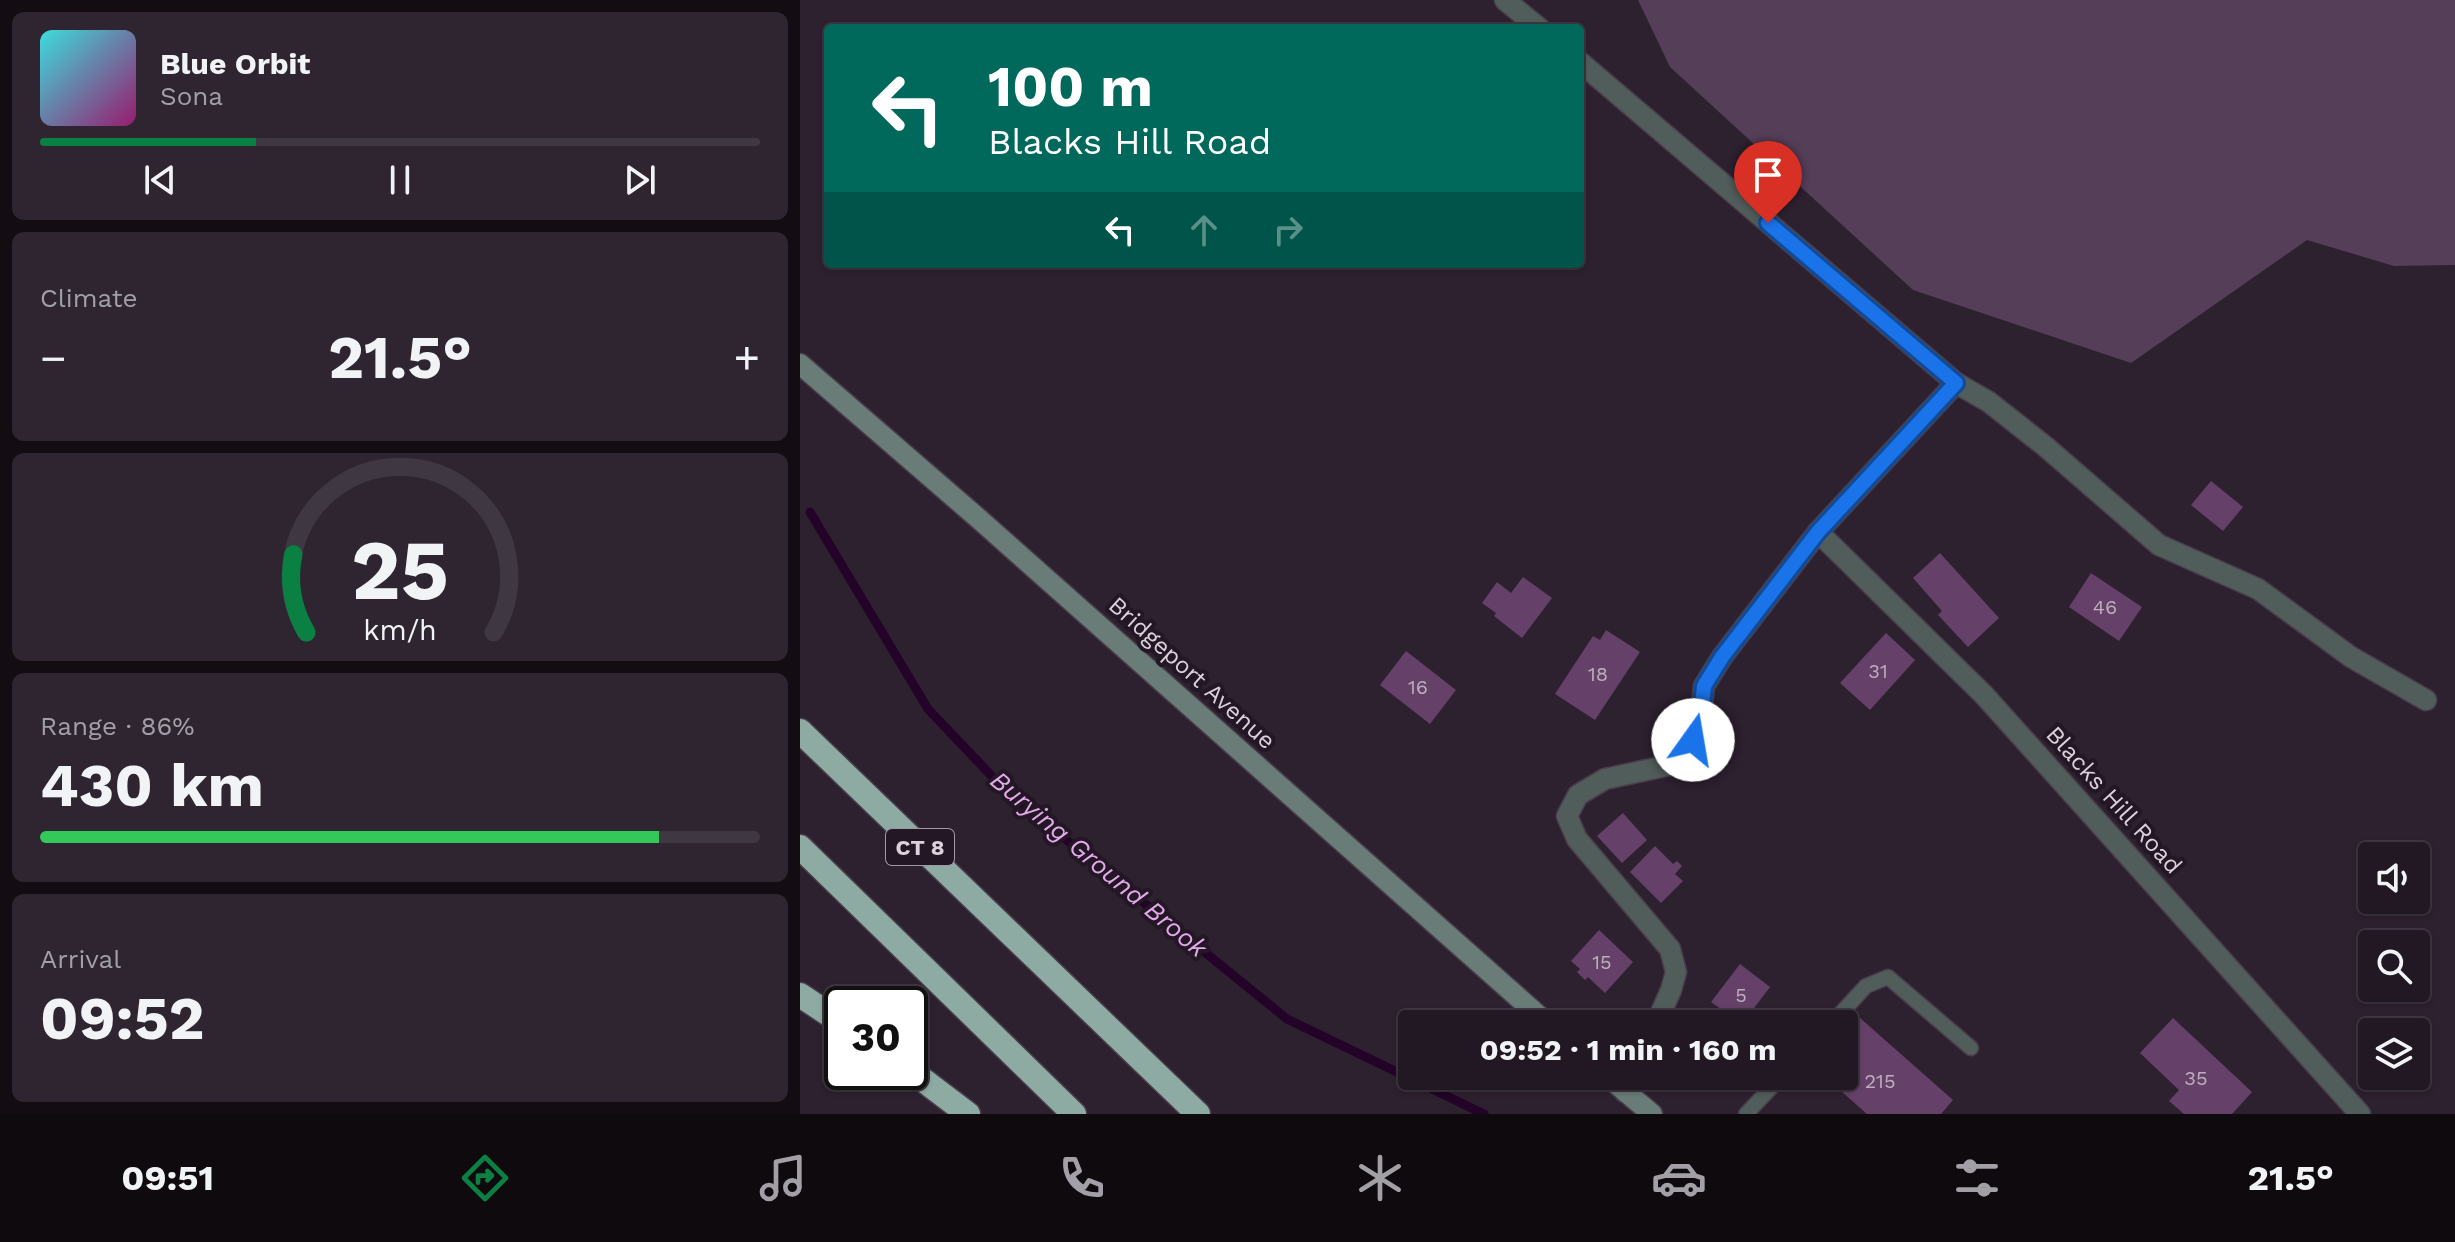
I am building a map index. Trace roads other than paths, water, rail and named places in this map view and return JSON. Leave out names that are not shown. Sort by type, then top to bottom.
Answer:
[{"type":"highway","name":"CT 8","points":[[800,731],[1198,1114]]},
{"type":"highway","points":[[800,847],[1074,1114]]},
{"type":"highway","points":[[800,995],[824,1011]]},
{"type":"highway","points":[[928,1084],[968,1114]]},
{"type":"main road","name":"Bridgeport Avenue","points":[[801,367],[979,519],[1532,1010]]},
{"type":"main road","points":[[1633,1090],[1652,1114]]},
{"type":"street","points":[[1505,0],[1534,24]]},
{"type":"street","points":[[1584,65],[1956,383],[1989,402],[2046,447],[2159,545],[2258,589],[2351,657],[2426,700]]},
{"type":"street","points":[[1662,1010],[1676,972],[1670,949],[1577,839],[1567,816],[1578,795],[1605,779],[1670,765],[1693,740],[1701,714],[1704,686],[1722,657],[1818,532],[1956,383]]},
{"type":"street","name":"Blacks Hill Road","points":[[1818,532],[1984,695],[2360,1114]]},
{"type":"lane","points":[[1844,1010],[1866,986],[1888,977],[1971,1048]]},
{"type":"lane","points":[[1746,1114],[1769,1090]]},
{"type":"waterway","name":"Burying Ground Brook","points":[[810,512],[928,709],[1005,790],[1287,1019],[1484,1114]]}]
